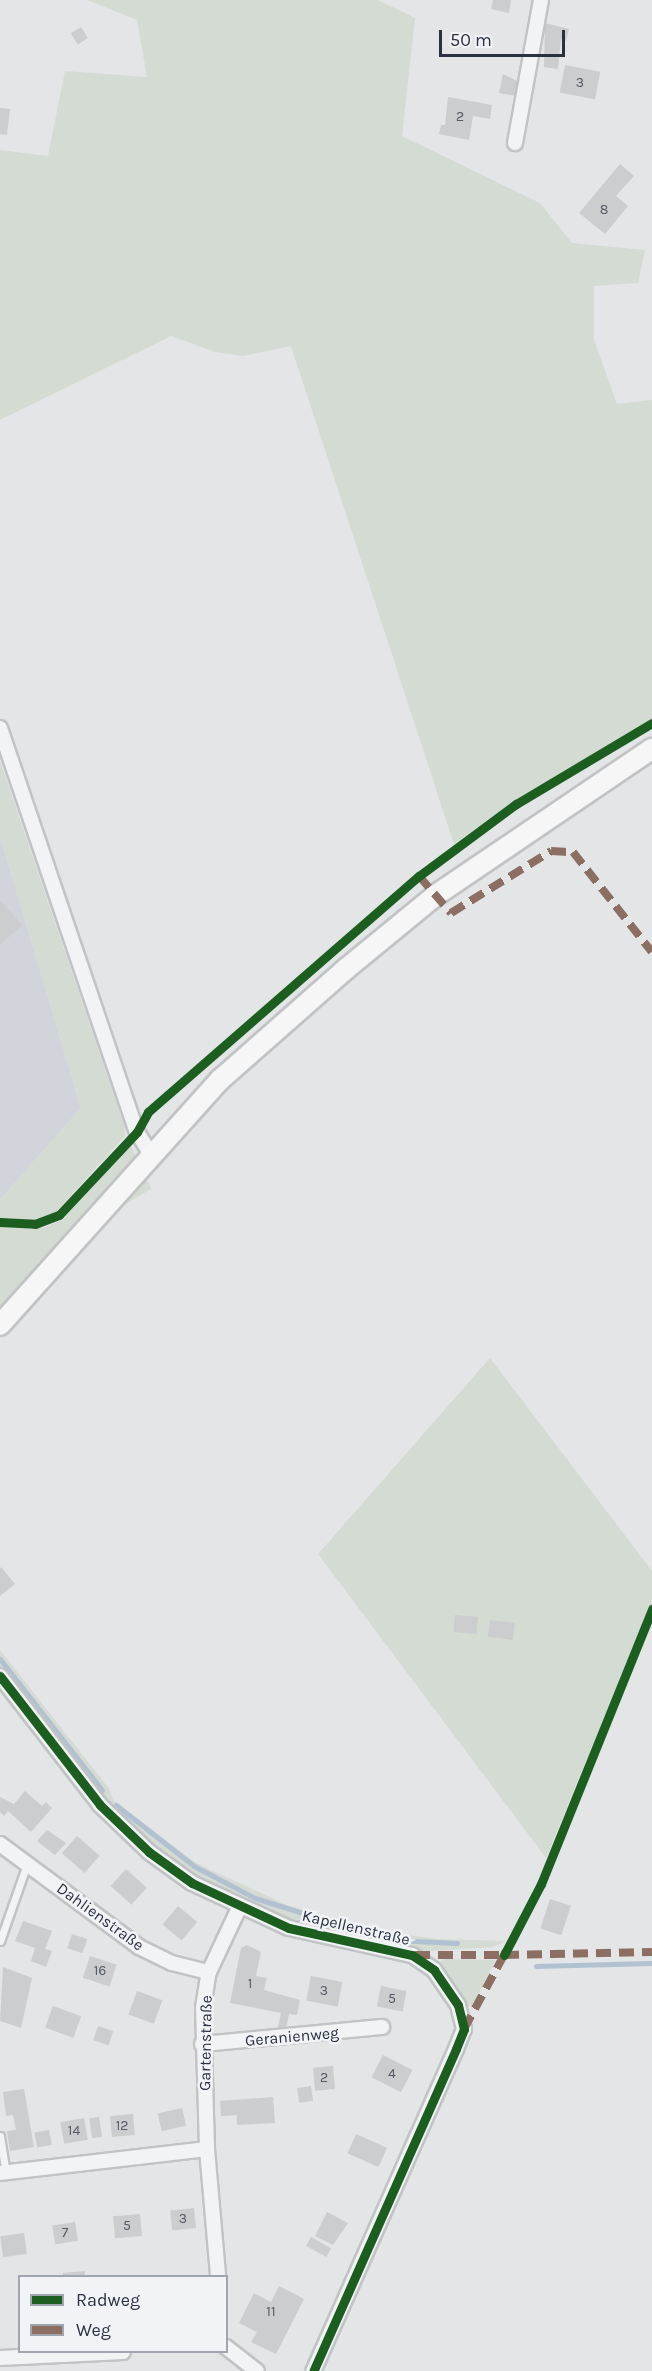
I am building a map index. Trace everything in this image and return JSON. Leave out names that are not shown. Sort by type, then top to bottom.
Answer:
[{"type":"street","points":[[515,143],[541,0]]},
{"type":"street","points":[[0,728],[137,1132],[150,1153]]},
{"type":"street","points":[[0,1325],[150,1153],[220,1080],[436,895],[652,749]]},
{"type":"street","name":"Kapellenstraße","points":[[0,1676],[100,1805],[149,1852],[239,1908],[289,1928],[412,1955],[451,1989],[464,2030],[314,2371]]},
{"type":"street","name":"Dahlienstraße","points":[[0,1844],[139,1947],[172,1963],[209,1972]]},
{"type":"street","name":"Gartenstraße","points":[[218,2275],[207,2149],[202,2044],[209,1972],[239,1908]]},
{"type":"street","name":"Geranienweg","points":[[202,2044],[382,2027]]},
{"type":"street","points":[[3,2172],[207,2149]]},
{"type":"street","points":[[228,2349],[257,2371]]},
{"type":"street","points":[[0,2358],[102,2353]]},
{"type":"lane","points":[[0,1941],[27,1864]]},
{"type":"lane","points":[[0,2136],[3,2172]]},
{"type":"shaded area","points":[[87,0],[378,0],[415,18],[402,136],[540,203],[572,243],[645,250],[638,283],[594,286],[594,340],[617,404],[652,400],[652,719],[515,800],[454,844],[291,346],[243,356],[215,352],[171,336],[0,420],[0,150],[48,156],[65,71],[147,77],[137,20]]},
{"type":"shaded area","points":[[0,761],[125,1128],[125,1136],[54,1214],[38,1220],[0,1218],[0,1200],[81,1108],[0,836]]},
{"type":"shaded area","points":[[0,836],[81,1108],[0,1200]]},
{"type":"shaded area","points":[[131,1146],[136,1157],[0,1309],[0,1227],[43,1228],[62,1220]]},
{"type":"shaded area","points":[[143,1174],[152,1189],[0,1280],[0,1260]]},
{"type":"shaded area","points":[[490,1358],[652,1571],[652,1600],[546,1858],[318,1554]]},
{"type":"shaded area","points":[[0,1650],[110,1790],[113,1800],[196,1863],[287,1905],[380,1931],[437,1939],[506,1941],[493,1947],[429,1951],[362,1941],[305,1925],[210,1885],[139,1836],[100,1800],[0,1670]]},
{"type":"shaded area","points":[[444,1959],[495,1960],[474,2004],[467,2007],[440,1962]]},
{"type":"building","points":[[493,0],[511,0],[509,13],[491,9]]},
{"type":"building","points":[[545,23],[569,29],[566,41],[561,39],[558,69],[544,67]]},
{"type":"building","points":[[81,27],[88,38],[78,44],[71,33]]},
{"type":"building","points":[[565,65],[600,72],[595,99],[560,92]]},
{"type":"building","points":[[503,74],[519,82],[516,96],[499,93]]},
{"type":"building","points":[[448,97],[492,105],[490,119],[473,116],[469,140],[439,134],[441,125],[445,125]]},
{"type":"building","points":[[0,108],[10,109],[7,135],[0,134]]},
{"type":"building","points":[[620,164],[634,176],[616,196],[628,206],[605,234],[579,213]]},
{"type":"building","points":[[0,900],[22,925],[0,945]]},
{"type":"building","points":[[1,1567],[15,1584],[0,1596],[0,1569]]},
{"type":"building","points":[[455,1615],[478,1617],[476,1634],[454,1632]]},
{"type":"building","points":[[490,1620],[515,1623],[513,1640],[488,1637]]},
{"type":"building","points":[[25,1791],[42,1806],[46,1802],[52,1808],[31,1832],[8,1811],[4,1816],[0,1812],[0,1797],[14,1804]]},
{"type":"building","points":[[47,1830],[66,1843],[55,1855],[37,1841]]},
{"type":"building","points":[[77,1836],[100,1856],[85,1873],[62,1853]]},
{"type":"building","points":[[126,1869],[147,1888],[131,1905],[111,1886]]},
{"type":"building","points":[[550,1899],[571,1906],[561,1935],[540,1928]]},
{"type":"building","points":[[178,1906],[197,1922],[182,1940],[163,1924]]},
{"type":"building","points":[[23,1921],[52,1931],[45,1949],[52,1951],[46,1967],[31,1961],[35,1948],[15,1941]]},
{"type":"building","points":[[72,1934],[87,1939],[83,1953],[67,1948]]},
{"type":"building","points":[[247,1945],[261,1952],[256,1976],[267,1978],[264,1990],[300,2000],[297,2015],[289,2014],[286,2028],[278,2027],[281,2013],[230,2003],[241,1948]]},
{"type":"building","points":[[90,1956],[117,1965],[110,1987],[83,1978]]},
{"type":"building","points":[[3,1967],[32,1978],[21,2028],[0,2021]]},
{"type":"building","points":[[311,1976],[342,1982],[338,2007],[306,2001]]},
{"type":"building","points":[[381,1986],[407,1991],[403,2012],[377,2007]]},
{"type":"building","points":[[137,1991],[162,2000],[154,2024],[128,2014]]},
{"type":"building","points":[[53,2006],[81,2016],[73,2038],[45,2028]]},
{"type":"building","points":[[98,2026],[113,2031],[109,2045],[93,2040]]},
{"type":"building","points":[[383,2055],[412,2070],[401,2092],[372,2077]]},
{"type":"building","points":[[333,2066],[335,2089],[315,2091],[313,2068]]},
{"type":"building","points":[[311,2086],[313,2101],[299,2103],[297,2088]]},
{"type":"building","points":[[24,2089],[34,2147],[10,2151],[7,2131],[16,2130],[13,2115],[6,2116],[3,2092]]},
{"type":"building","points":[[273,2097],[275,2123],[237,2125],[237,2115],[221,2116],[220,2101]]},
{"type":"building","points":[[182,2108],[186,2126],[162,2131],[158,2114]]},
{"type":"building","points":[[133,2114],[135,2135],[112,2137],[110,2116]]},
{"type":"building","points":[[99,2117],[102,2137],[92,2138],[89,2119]]},
{"type":"building","points":[[84,2118],[88,2140],[64,2144],[60,2122]]},
{"type":"building","points":[[49,2130],[52,2145],[37,2148],[34,2133]]},
{"type":"building","points":[[356,2134],[387,2148],[379,2167],[347,2153]]},
{"type":"building","points":[[194,2208],[196,2228],[172,2230],[170,2211]]},
{"type":"building","points":[[327,2212],[348,2223],[333,2245],[315,2236]]},
{"type":"building","points":[[140,2214],[142,2236],[115,2238],[113,2216]]},
{"type":"building","points":[[75,2222],[78,2241],[55,2244],[52,2226]]},
{"type":"building","points":[[24,2233],[27,2254],[3,2257],[0,2236]]},
{"type":"building","points":[[311,2237],[331,2248],[326,2257],[306,2246]]},
{"type":"building","points":[[85,2271],[85,2275],[63,2275],[63,2273]]},
{"type":"building","points":[[279,2286],[304,2299],[276,2354],[251,2342],[257,2332],[239,2323],[254,2293],[271,2302]]},
{"type":"waterway","points":[[0,1659],[102,1790]]},
{"type":"waterway","points":[[116,1805],[194,1866],[255,1898],[347,1927],[414,1941],[457,1943]]},
{"type":"waterway","points":[[536,1966],[652,1963]]},
{"type":"marked path","points":[[419,876],[451,913],[551,851],[573,852],[652,952]]},
{"type":"marked path","points":[[415,1955],[504,1955],[506,1951]]},
{"type":"marked path","points":[[464,2029],[504,1955],[652,1952]]},
{"type":"cycle path","points":[[0,1222],[35,1224],[59,1215],[137,1132],[148,1112],[419,876],[516,804],[652,723]]},
{"type":"cycle path","points":[[504,1955],[541,1884],[652,1609]]},
{"type":"cycle path","points":[[0,1676],[100,1805],[149,1852],[192,1883],[289,1928],[412,1955],[434,1970],[458,2005],[464,2029],[313,2371]]}]
